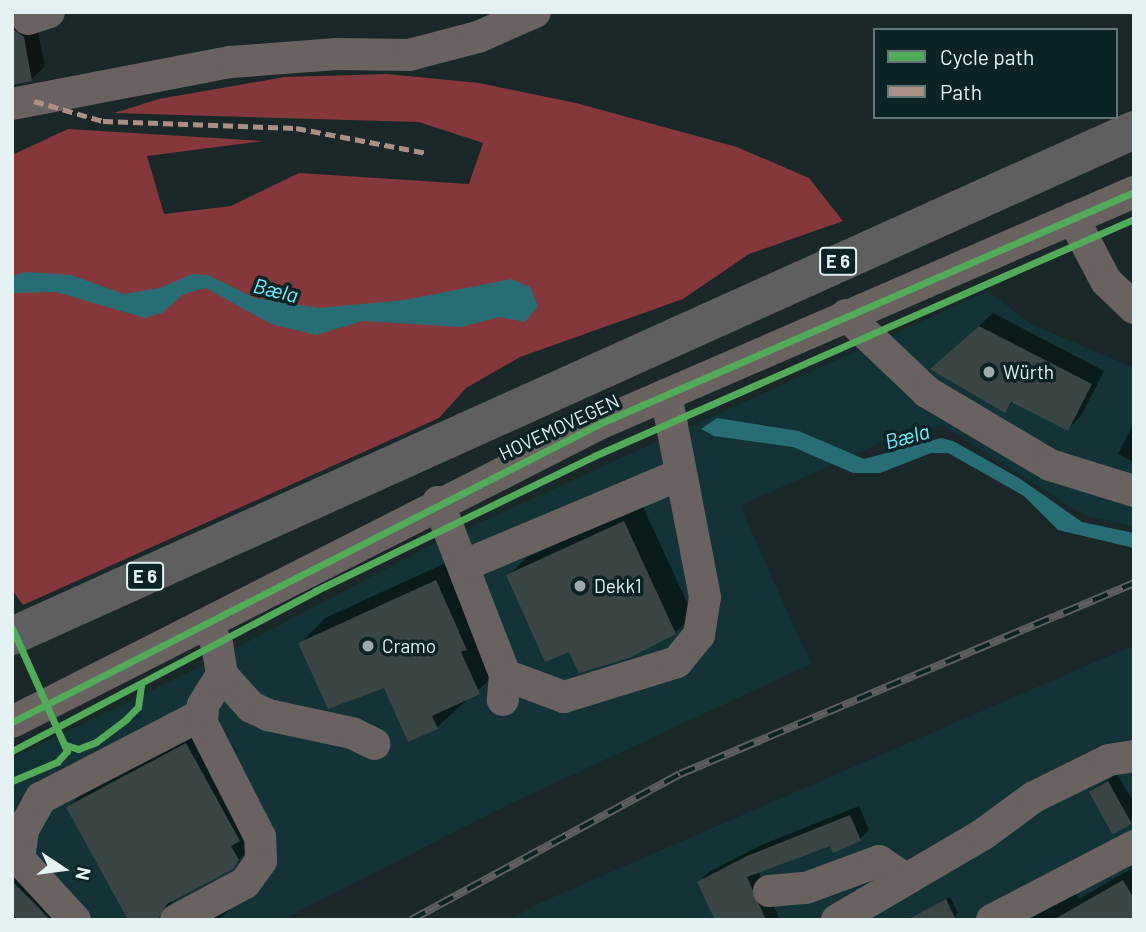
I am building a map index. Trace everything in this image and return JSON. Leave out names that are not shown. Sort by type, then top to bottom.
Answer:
[{"type":"highway","name":"E 6","points":[[14,639],[219,556],[270,519],[1134,130]]},
{"type":"street","points":[[12,104],[231,62],[337,54],[409,55],[478,37],[535,12]]},
{"type":"street","name":"HOVEMOVEGEN","points":[[12,722],[207,624],[438,502],[666,395],[1134,192]]},
{"type":"street","points":[[1073,218],[1105,281],[1134,308]]},
{"type":"street","points":[[846,315],[926,392],[1051,465],[1134,491]]},
{"type":"street","points":[[438,502],[466,565],[504,687],[564,697],[677,662],[699,635],[705,597],[666,395]]},
{"type":"street","points":[[466,565],[681,474]]},
{"type":"street","points":[[207,624],[217,645],[222,675],[251,707],[268,715],[352,733],[375,744]]},
{"type":"street","points":[[176,920],[246,883],[261,861],[260,837],[202,723],[203,705],[222,675]]},
{"type":"street","points":[[75,920],[19,859],[23,830],[41,798],[203,714]]},
{"type":"street","points":[[836,920],[982,835],[1034,797],[1109,760],[1134,756]]},
{"type":"street","points":[[992,920],[1134,846]]},
{"type":"street","points":[[769,891],[806,888],[878,861],[906,879]]},
{"type":"shaded area","points":[[387,74],[479,83],[576,103],[737,147],[809,178],[843,221],[749,254],[683,299],[520,357],[466,388],[439,418],[23,605],[12,590],[12,155],[68,129],[264,141],[147,156],[164,214],[231,206],[299,173],[469,184],[483,143],[419,122],[114,113],[159,99],[285,77]]},
{"type":"shaded area","points":[[988,291],[1031,324],[1134,368],[1134,527],[1084,515],[942,425],[880,443],[740,506],[811,664],[499,809],[282,920],[12,920],[12,758],[202,666],[435,543]]},
{"type":"shaded area","points":[[1134,645],[1134,920],[510,920],[535,905]]},
{"type":"water","points":[[27,272],[71,275],[124,294],[160,288],[192,274],[208,275],[255,298],[319,308],[405,300],[511,279],[530,287],[538,306],[525,322],[500,317],[461,327],[363,321],[316,335],[271,324],[206,288],[184,294],[162,313],[145,318],[56,292],[12,293],[12,276]]},
{"type":"water","points":[[717,418],[799,431],[864,459],[941,438],[953,441],[1019,478],[1082,522],[1134,533],[1134,548],[1058,530],[1024,496],[948,453],[931,453],[880,473],[853,473],[793,447],[714,436],[701,429]]},
{"type":"building","points":[[12,28],[24,37],[32,81],[12,85]]},
{"type":"building","points":[[979,326],[1092,384],[1068,431],[1011,402],[1005,413],[930,369]]},
{"type":"building","points":[[624,521],[676,634],[629,658],[579,673],[569,652],[545,662],[506,575]]},
{"type":"building","points":[[436,580],[467,650],[461,652],[480,694],[432,716],[438,729],[408,742],[384,688],[328,709],[298,643]]},
{"type":"building","points":[[186,743],[240,841],[231,846],[239,860],[233,869],[167,904],[158,920],[128,920],[66,807]]},
{"type":"building","points":[[1108,781],[1132,824],[1113,835],[1089,792]]},
{"type":"building","points":[[850,815],[861,841],[833,853],[830,846],[747,877],[766,920],[715,920],[697,882],[747,856]]},
{"type":"building","points":[[1123,880],[1134,899],[1134,920],[1053,920]]},
{"type":"building","points":[[12,881],[50,920],[18,920],[12,914]]},
{"type":"building","points":[[946,899],[956,920],[907,920]]},
{"type":"railway","points":[[411,920],[680,774],[1134,583]]},
{"type":"marked path","points":[[34,101],[103,121],[296,128],[427,153]]},
{"type":"cycle path","points":[[12,722],[601,423],[1134,192]]},
{"type":"cycle path","points":[[12,751],[315,591],[594,456],[1134,219]]},
{"type":"cycle path","points":[[12,628],[67,751],[57,762],[12,781]]},
{"type":"cycle path","points":[[66,745],[78,749],[96,742],[126,719],[138,707],[141,685]]},
{"type":"place","name":"Würth","points":[[989,372]]},
{"type":"place","name":"Dekk1","points":[[580,586]]},
{"type":"place","name":"Cramo","points":[[368,646]]},
{"type":"water label","name":"Bæla","points":[[276,290]]},
{"type":"water label","name":"Bæla","points":[[907,436]]}]
